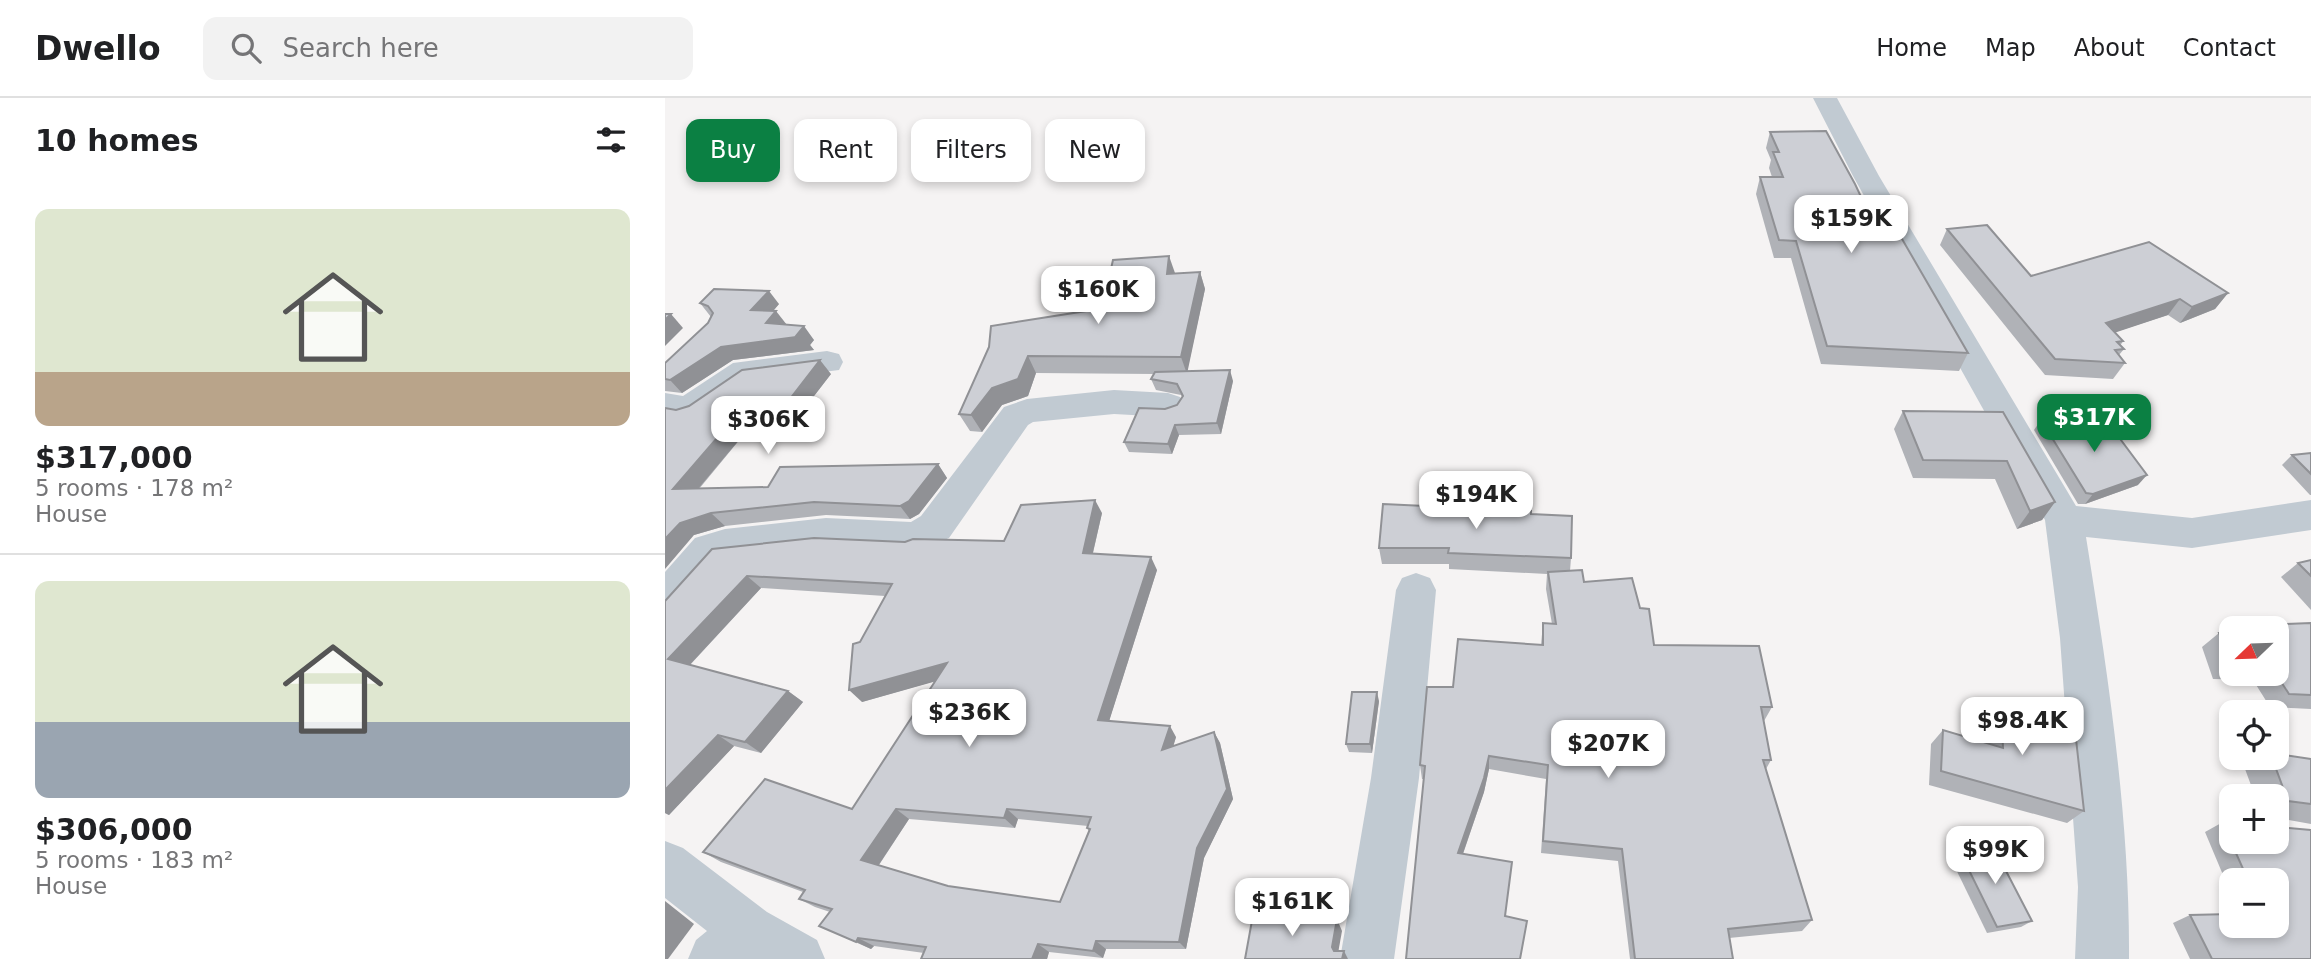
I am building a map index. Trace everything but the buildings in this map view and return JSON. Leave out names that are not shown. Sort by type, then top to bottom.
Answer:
[{"type":"street","points":[[1825,98],[1866,176],[2064,520],[2081,638],[2103,887],[2102,959]]},
{"type":"street","points":[[665,405],[688,409],[745,371],[827,362]]},
{"type":"street","points":[[665,600],[709,549],[725,544],[826,533],[916,537],[935,527],[1016,416],[1027,411],[1114,402],[1168,405]]},
{"type":"street","points":[[2064,520],[2192,533],[2311,515]]},
{"type":"street","points":[[1367,959],[1395,778],[1416,590]]},
{"type":"street","points":[[665,866],[732,945],[798,959]]}]
